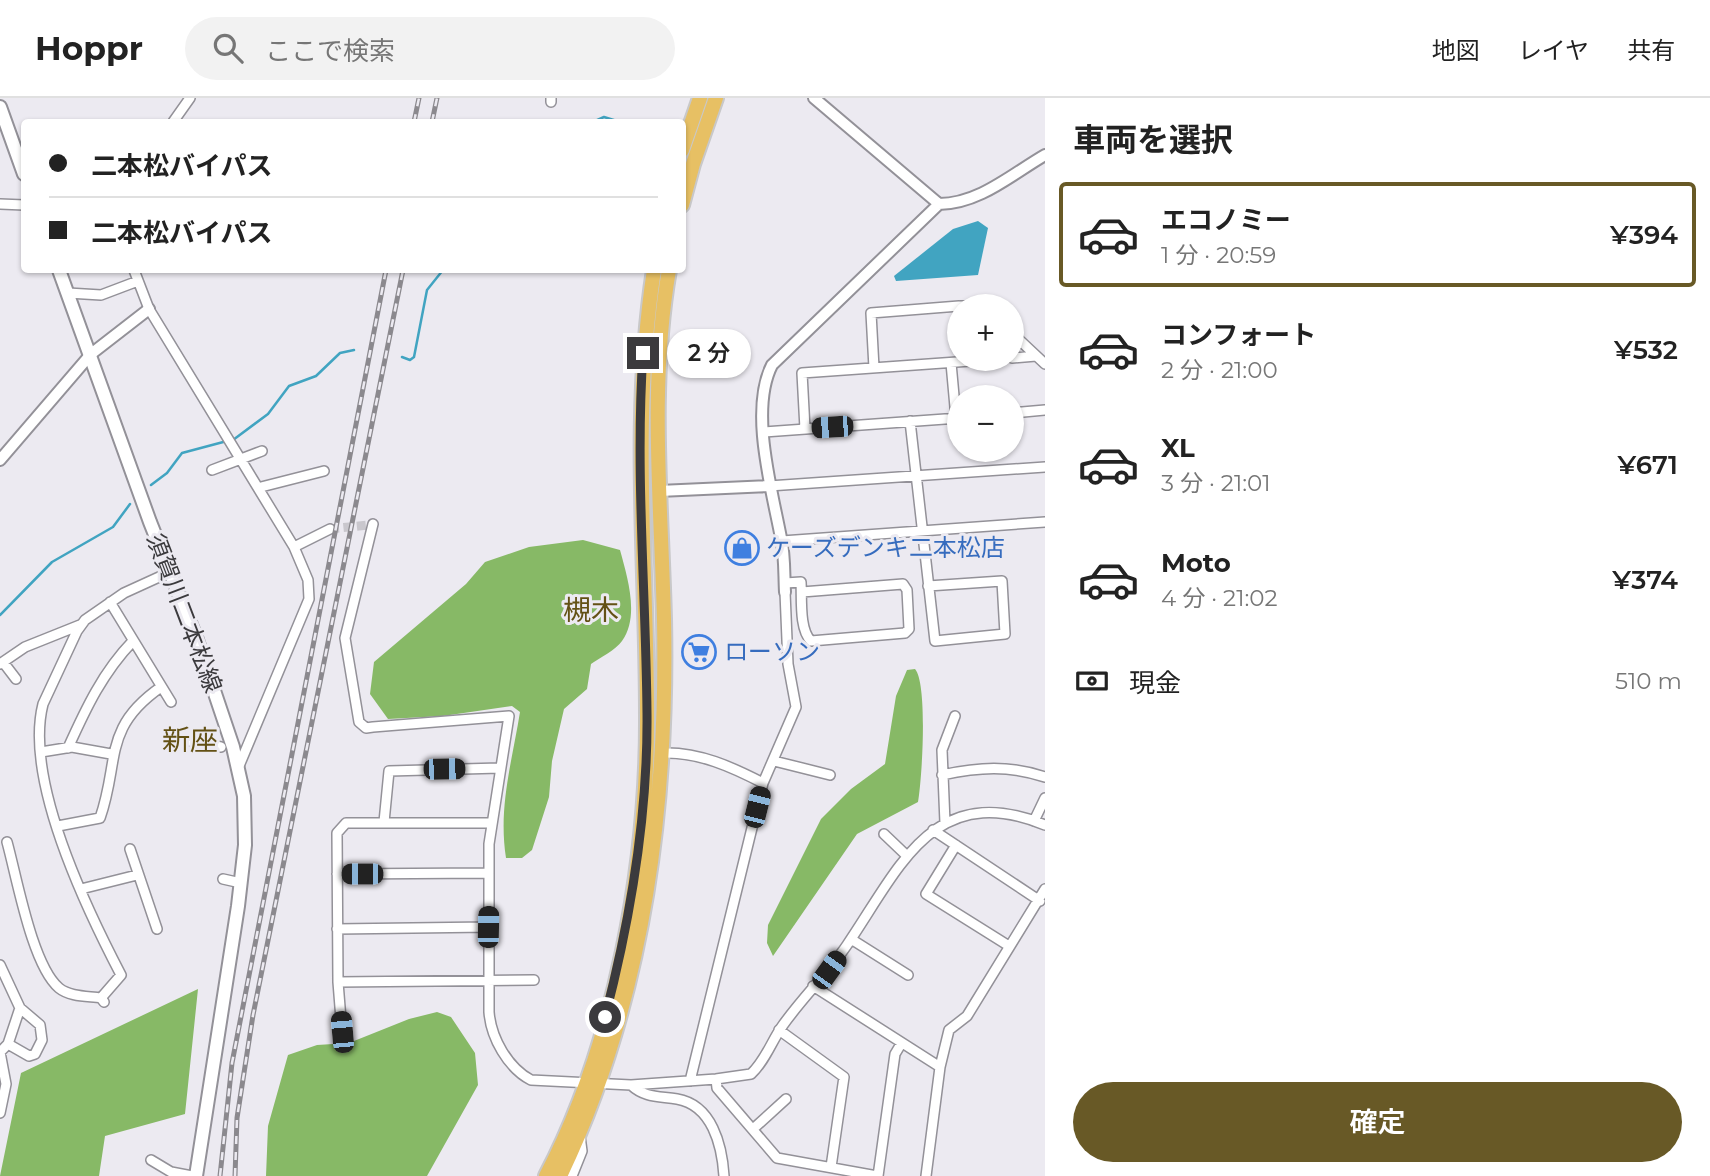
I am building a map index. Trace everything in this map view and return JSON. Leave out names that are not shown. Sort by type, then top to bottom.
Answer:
[{"type":"highway","points":[[686,138],[700,98]]},
{"type":"highway","points":[[686,189],[716,98]]},
{"type":"highway","points":[[560,1176],[579,1131],[592,1085],[640,852],[647,715],[641,390],[654,273]]},
{"type":"highway","points":[[546,1176],[613,1044],[642,920],[664,753],[657,375],[669,273]]},
{"type":"main road","points":[[0,107],[21,166]]},
{"type":"main road","name":"須賀川二本松線","points":[[60,273],[197,640],[239,766],[244,796],[245,845],[241,883],[194,1176]]},
{"type":"street","points":[[175,119],[190,98]]},
{"type":"street","points":[[814,98],[939,204]]},
{"type":"street","points":[[690,1081],[763,783],[796,707],[788,664],[782,541],[769,486],[764,432],[763,389],[772,365],[939,204],[964,202],[1045,155]]},
{"type":"street","points":[[0,204],[21,205]]},
{"type":"street","points":[[135,273],[149,309],[261,487],[294,547],[308,580],[309,599],[239,766]]},
{"type":"street","points":[[68,293],[101,295],[138,281]]},
{"type":"street","points":[[874,368],[871,313],[947,307]]},
{"type":"street","points":[[0,460],[91,354],[149,309]]},
{"type":"street","points":[[1024,344],[1045,364]]},
{"type":"street","points":[[1024,357],[1036,356]]},
{"type":"street","points":[[805,429],[802,373],[947,363]]},
{"type":"street","points":[[1024,412],[1045,410]]},
{"type":"street","points":[[764,432],[947,419]]},
{"type":"street","points":[[910,421],[920,531],[935,641],[1005,634],[1002,581],[928,586]]},
{"type":"street","points":[[212,470],[262,451]]},
{"type":"street","points":[[659,491],[1045,467]]},
{"type":"street","points":[[261,487],[324,471]]},
{"type":"street","points":[[782,541],[1045,522]]},
{"type":"street","points":[[373,524],[345,638],[345,652],[359,722],[366,728],[509,716],[491,823],[488,927],[490,1025],[507,1058],[523,1076],[538,1082],[631,1085],[751,1074],[779,1030],[851,939],[906,855],[933,830],[969,814],[989,812],[1045,825]]},
{"type":"street","points":[[294,547],[330,529]]},
{"type":"street","points":[[16,679],[1,663],[25,647],[81,625],[110,602],[143,583],[170,572]]},
{"type":"street","points":[[785,588],[801,582],[806,635],[811,641],[905,633],[909,629],[907,590],[903,584],[802,592]]},
{"type":"street","points":[[110,602],[171,702]]},
{"type":"street","points":[[5,848],[37,951],[53,981],[68,993],[102,1000],[121,975],[96,929],[58,826],[42,772],[40,717],[43,704],[81,625]]},
{"type":"street","points":[[68,748],[93,693],[109,668],[133,641]]},
{"type":"street","points":[[58,826],[100,818],[111,754],[133,711],[161,687]]},
{"type":"street","points":[[945,823],[942,751],[955,716]]},
{"type":"street","points":[[174,738],[221,747]]},
{"type":"street","points":[[41,752],[68,748],[111,754]]},
{"type":"street","points":[[664,753],[695,756],[730,765],[763,783]]},
{"type":"street","points":[[774,761],[830,775]]},
{"type":"street","points":[[943,775],[993,767],[1019,769],[1045,777]]},
{"type":"street","points":[[384,822],[389,771],[500,768]]},
{"type":"street","points":[[1034,821],[1045,798]]},
{"type":"street","points":[[342,1032],[338,982],[337,832],[346,823],[491,823]]},
{"type":"street","points":[[933,830],[1041,901]]},
{"type":"street","points":[[884,834],[906,855]]},
{"type":"street","points":[[956,845],[926,894],[1009,946]]},
{"type":"street","points":[[130,849],[157,929]]},
{"type":"street","points":[[337,874],[489,873]]},
{"type":"street","points":[[81,889],[137,875]]},
{"type":"street","points":[[223,879],[241,883]]},
{"type":"street","points":[[926,1176],[940,1067],[949,1030],[967,1016],[1009,946],[1041,901],[1045,889]]},
{"type":"street","points":[[337,929],[488,927]]},
{"type":"street","points":[[851,939],[908,975]]},
{"type":"street","points":[[0,965],[20,1008],[40,1025],[43,1040],[35,1054],[29,1056],[8,1044]]},
{"type":"street","points":[[338,982],[534,980]]},
{"type":"street","points":[[813,986],[940,1067]]},
{"type":"street","points":[[0,1113],[6,1084],[0,1052],[8,1044],[20,1008]]},
{"type":"street","points":[[779,1030],[844,1077],[831,1167]]},
{"type":"street","points":[[716,1079],[717,1088],[778,1158],[877,1176],[895,1054],[901,1044]]},
{"type":"street","points":[[631,1085],[644,1095],[686,1101],[705,1113],[717,1138],[724,1176]]},
{"type":"street","points":[[753,1129],[786,1099]]},
{"type":"street","points":[[572,1176],[582,1151],[579,1131]]},
{"type":"street","points":[[151,1160],[171,1172],[194,1176]]},
{"type":"green space","points":[[583,540],[620,550],[630,596],[630,620],[622,641],[591,664],[587,689],[564,709],[552,761],[549,797],[532,850],[522,858],[506,858],[505,803],[520,712],[512,706],[443,716],[388,719],[370,694],[374,662],[466,584],[485,562],[529,547]]},
{"type":"green space","points":[[915,669],[922,693],[923,712],[918,802],[857,834],[773,956],[767,943],[768,925],[821,819],[851,789],[885,764],[896,696],[907,670]]},
{"type":"green space","points":[[198,989],[185,1114],[105,1136],[99,1176],[0,1176],[21,1073]]},
{"type":"green space","points":[[437,1012],[451,1017],[475,1053],[478,1085],[427,1176],[266,1176],[268,1126],[288,1055],[317,1045],[349,1043],[409,1019]]},
{"type":"water","points":[[978,221],[988,228],[978,275],[896,281],[894,276],[953,229]]},
{"type":"waterway","points":[[600,119],[610,119]]},
{"type":"waterway","points":[[402,357],[410,360],[414,357],[427,290],[441,273]]},
{"type":"waterway","points":[[233,440],[268,414],[289,386],[316,376],[340,353],[354,350]]},
{"type":"waterway","points":[[151,485],[167,473],[182,453],[227,441]]},
{"type":"waterway","points":[[0,615],[52,562],[113,527],[130,504]]},
{"type":"tunnel","points":[[330,529],[368,525]]},
{"type":"railway","points":[[415,119],[419,98]]},
{"type":"railway","points":[[433,119],[437,98]]},
{"type":"railway","points":[[220,1176],[232,1063],[385,273]]},
{"type":"railway","points":[[235,1176],[237,1118],[253,1015],[402,273]]},
{"type":"place","name":"ケーズデンキ二本松店","points":[[742,548]]},
{"type":"place","name":"ローソン","points":[[699,652]]},
{"type":"district","name":"槻木","points":[[591,610]]},
{"type":"district","name":"新座","points":[[190,740]]},
{"type":"route","points":[[605,1017],[619,962],[640,852],[645,792],[647,715],[640,439],[643,353]]}]
